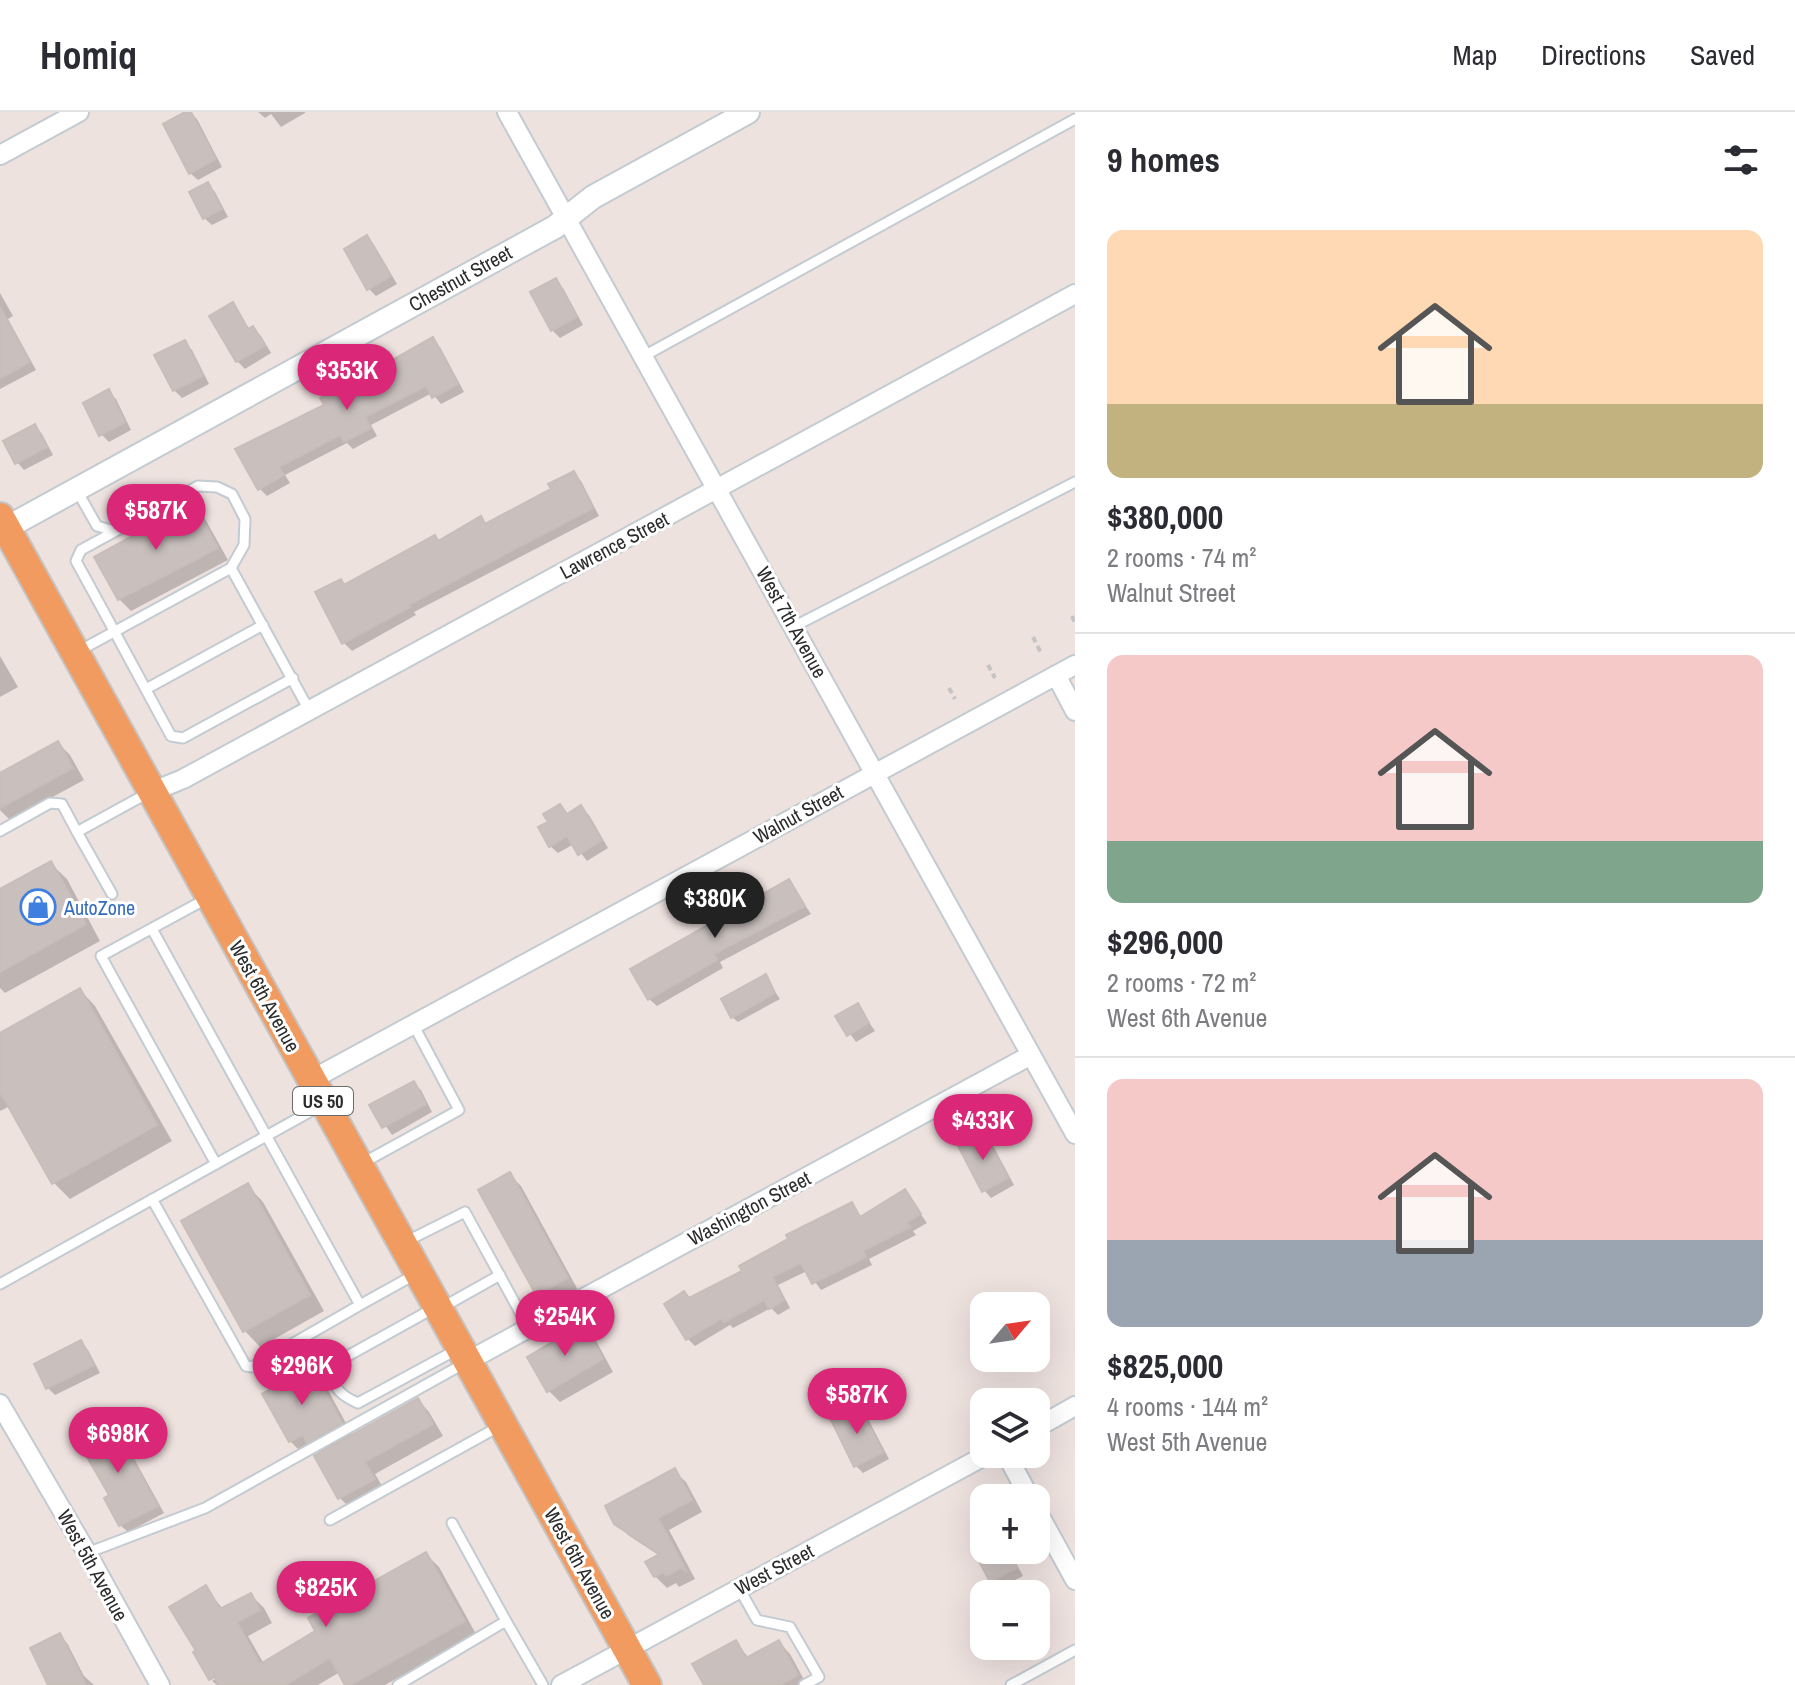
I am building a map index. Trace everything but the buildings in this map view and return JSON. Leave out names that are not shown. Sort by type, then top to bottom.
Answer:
[{"type":"main road","name":"West 6th Avenue","points":[[2,526],[647,1685]]},
{"type":"street","points":[[0,155],[79,112]]},
{"type":"street","name":"West 7th Avenue","points":[[507,112],[1075,1134]]},
{"type":"street","name":"Chestnut Street","points":[[2,526],[76,489],[555,227],[593,197],[748,112]]},
{"type":"street","name":"Lawrence Street","points":[[151,792],[183,779],[1075,294]]},
{"type":"street","name":"Walnut Street","points":[[318,1092],[413,1024],[1075,665]]},
{"type":"street","points":[[1056,675],[1075,711]]},
{"type":"street","name":"Washington Street","points":[[464,1354],[528,1327],[1031,1055]]},
{"type":"street","name":"West 5th Avenue","points":[[0,1404],[160,1685]]},
{"type":"street","points":[[1050,1420],[1075,1406]]},
{"type":"street","name":"West Street","points":[[561,1685],[970,1464]]},
{"type":"street","points":[[1050,1534],[1075,1580]]},
{"type":"lane","points":[[644,356],[1075,119]]},
{"type":"lane","points":[[795,626],[1075,482]]},
{"type":"lane","points":[[75,653],[115,632],[231,568],[244,545],[245,519],[232,494],[217,487],[198,486],[81,550],[76,561],[115,632],[146,689],[171,736],[183,738],[293,678]]},
{"type":"lane","points":[[76,489],[97,526],[114,531]]},
{"type":"lane","points":[[231,568],[309,710]]},
{"type":"lane","points":[[146,689],[263,625]]},
{"type":"lane","points":[[77,832],[151,792]]},
{"type":"lane","points":[[0,831],[50,803],[62,804],[112,894]]},
{"type":"lane","points":[[209,897],[101,956],[216,1164]]},
{"type":"lane","points":[[152,929],[360,1305]]},
{"type":"lane","points":[[359,1165],[459,1110],[413,1024]]},
{"type":"lane","points":[[0,1284],[267,1136],[318,1092]]},
{"type":"lane","points":[[152,1199],[246,1366],[252,1367],[418,1273]]},
{"type":"lane","points":[[402,1243],[465,1212],[528,1327]]},
{"type":"lane","points":[[464,1354],[358,1403],[342,1396],[332,1378],[335,1363],[500,1275]]},
{"type":"lane","points":[[87,1553],[205,1508],[464,1354]]},
{"type":"lane","points":[[330,1520],[503,1424]]},
{"type":"lane","points":[[452,1523],[543,1685]]},
{"type":"lane","points":[[739,1588],[757,1620],[790,1627],[819,1677],[804,1685]]},
{"type":"lane","points":[[398,1685],[506,1621]]},
{"type":"lane","points":[[1011,1685],[1075,1650]]},
{"type":"path","points":[[1072,616],[1075,623]]},
{"type":"path","points":[[1033,637],[1041,653]]},
{"type":"path","points":[[988,665],[995,678]]},
{"type":"path","points":[[949,688],[955,699]]},
{"type":"place","name":"AutoZone","points":[[38,907]]}]
